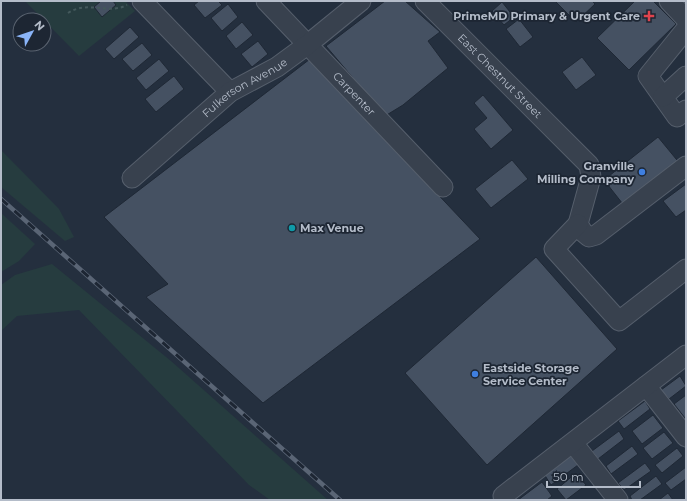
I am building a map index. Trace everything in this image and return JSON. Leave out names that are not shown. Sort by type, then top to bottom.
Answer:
[{"type":"street","name":"Carpenter","points":[[266,1],[443,187]]},
{"type":"street","name":"Fulkerson Avenue","points":[[132,178],[230,92],[277,67],[307,45],[361,1]]},
{"type":"street","name":"East Chestnut Street","points":[[426,1],[589,165],[590,177],[578,224]]},
{"type":"street","points":[[670,1],[686,20]]},
{"type":"street","points":[[136,2],[230,92]]},
{"type":"street","points":[[686,29],[648,76],[677,117],[686,110]]},
{"type":"street","points":[[663,97],[686,76]]},
{"type":"street","points":[[686,166],[596,235],[589,237],[583,232],[578,224],[554,249],[619,321],[686,269]]},
{"type":"street","points":[[505,498],[686,355]]},
{"type":"street","points":[[646,386],[686,438]]},
{"type":"street","points":[[573,443],[618,500]]},
{"type":"path","points":[[68,13],[83,5],[121,8],[136,2]]},
{"type":"green space","points":[[25,1],[125,1],[135,11],[79,56],[52,28],[52,12],[36,12]]},
{"type":"green space","points":[[1,150],[59,209],[74,237],[65,241],[1,187]]},
{"type":"green space","points":[[1,213],[35,244],[19,261],[1,272]]},
{"type":"green space","points":[[52,264],[171,361],[328,500],[270,500],[249,485],[79,310],[17,316],[1,331],[1,285],[15,275]]},
{"type":"building","points":[[101,1],[113,1],[116,5],[102,17],[94,7]]},
{"type":"building","points":[[199,1],[218,1],[222,5],[205,18],[194,5]]},
{"type":"building","points":[[385,1],[405,1],[440,32],[428,41],[448,68],[403,105],[385,116],[326,46]]},
{"type":"building","points":[[555,1],[592,1],[595,4],[576,22]]},
{"type":"building","points":[[635,1],[653,1],[676,24],[629,70],[597,38]]},
{"type":"building","points":[[502,2],[514,17],[504,25],[492,11]]},
{"type":"building","points":[[228,4],[238,17],[222,31],[211,18]]},
{"type":"building","points":[[519,19],[533,37],[520,47],[506,29]]},
{"type":"building","points":[[242,22],[253,35],[236,49],[226,36]]},
{"type":"building","points":[[130,27],[139,37],[114,59],[105,49]]},
{"type":"building","points":[[258,41],[268,54],[252,67],[241,54]]},
{"type":"building","points":[[142,43],[152,55],[133,71],[122,59]]},
{"type":"building","points":[[582,57],[596,75],[576,90],[562,72]]},
{"type":"building","points":[[159,59],[169,71],[146,90],[136,78]]},
{"type":"building","name":"Max Venue","points":[[310,59],[480,239],[263,403],[146,297],[168,284],[104,217]]},
{"type":"building","points":[[174,76],[184,89],[156,112],[145,99]]},
{"type":"building","points":[[483,95],[513,130],[491,149],[474,129],[487,118],[474,103]]},
{"type":"building","name":"Granville Milling Company","points":[[658,137],[681,165],[626,208],[604,180]]},
{"type":"building","points":[[512,160],[528,179],[491,208],[475,189]]},
{"type":"building","points":[[686,184],[686,210],[676,217],[663,201]]},
{"type":"building","points":[[536,257],[617,349],[487,465],[405,373]]},
{"type":"building","points":[[680,376],[686,386],[669,399],[661,390]]},
{"type":"building","points":[[686,395],[686,417],[685,418],[674,404]]},
{"type":"building","points":[[645,401],[650,409],[624,429],[618,421]]},
{"type":"building","points":[[653,415],[663,428],[642,444],[632,431]]},
{"type":"building","points":[[619,431],[624,439],[598,459],[592,451]]},
{"type":"building","points":[[664,432],[673,443],[652,459],[643,448]]},
{"type":"building","points":[[632,446],[638,454],[611,474],[606,466]]},
{"type":"building","points":[[677,448],[683,456],[662,473],[655,465]]},
{"type":"building","points":[[570,455],[578,465],[551,485],[544,474]]},
{"type":"building","points":[[645,463],[651,471],[624,490],[618,483]]},
{"type":"building","points":[[686,467],[686,479],[671,490],[665,483]]},
{"type":"building","points":[[576,473],[586,485],[566,500],[557,489]]},
{"type":"building","points":[[656,476],[662,484],[640,500],[632,500],[630,496]]},
{"type":"building","points":[[542,482],[552,496],[547,500],[518,500]]},
{"type":"building","points":[[668,493],[673,500],[659,500]]},
{"type":"railway","points":[[1,199],[340,500]]},
{"type":"place","name":"PrimeMD Primary & Urgent Care","points":[[649,16]]},
{"type":"place","name":"Granville Milling Company","points":[[642,172]]},
{"type":"place","name":"Max Venue","points":[[292,228]]},
{"type":"place","name":"Eastside Storage Service Center","points":[[475,374]]}]
